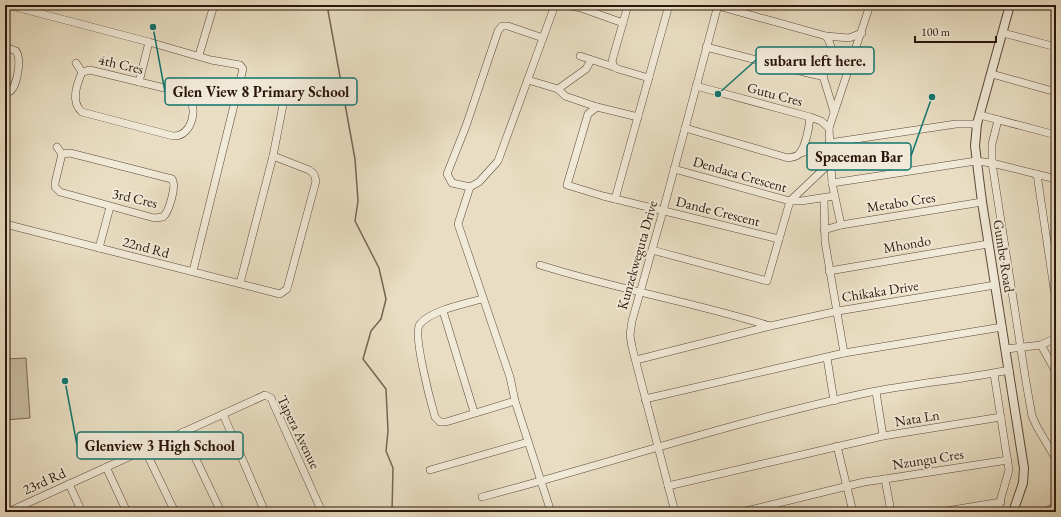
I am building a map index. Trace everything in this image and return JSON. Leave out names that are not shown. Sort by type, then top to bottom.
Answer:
[{"type":"street","points":[[8,5],[198,55],[211,60],[240,64],[243,69],[193,271]]},
{"type":"street","points":[[198,55],[214,5]]},
{"type":"street","points":[[551,512],[515,401],[510,376],[482,299],[458,224],[470,187],[494,168],[498,160],[555,5]]},
{"type":"street","points":[[567,5],[581,8],[623,23]]},
{"type":"street","points":[[614,67],[612,61],[628,5]]},
{"type":"street","points":[[615,199],[669,5]]},
{"type":"street","points":[[841,225],[832,183],[829,128],[862,33],[870,5]]},
{"type":"street","name":"Gumbe Road","points":[[1010,5],[975,134],[976,161],[988,244],[1024,468],[1023,483],[1013,512]]},
{"type":"street","points":[[718,6],[826,36],[849,38],[862,33]]},
{"type":"street","name":"Kunzekweguta Drive","points":[[675,512],[645,399],[630,335],[640,291],[718,6]]},
{"type":"street","points":[[470,187],[452,183],[447,174],[466,126],[498,30],[502,26],[508,26],[543,38]]},
{"type":"street","points":[[1003,33],[1056,47]]},
{"type":"street","points":[[826,36],[832,48],[830,60],[823,76],[834,112]]},
{"type":"street","points":[[139,82],[149,42]]},
{"type":"street","points":[[5,46],[16,51],[20,60],[14,88],[9,92],[5,92]]},
{"type":"street","points":[[706,47],[823,76]]},
{"type":"street","points":[[580,56],[649,78]]},
{"type":"street","points":[[558,89],[586,69],[591,60]]},
{"type":"street","points":[[76,62],[82,72]]},
{"type":"street","name":"4th Cres","points":[[90,70],[185,93],[191,98],[194,104],[188,131],[184,134],[173,136],[82,112],[77,108],[75,99],[82,72],[90,70]]},
{"type":"street","points":[[992,74],[1056,92]]},
{"type":"street","points":[[528,80],[558,89],[565,96],[597,107],[638,117]]},
{"type":"street","points":[[239,85],[280,98],[283,100],[284,105],[273,156],[240,283]]},
{"type":"street","name":"Gutu Cres","points":[[696,86],[810,117],[800,153]]},
{"type":"street","name":"Dande Crescent","points":[[597,107],[588,114],[567,185],[569,187],[779,240]]},
{"type":"street","points":[[980,115],[1056,135]]},
{"type":"street","points":[[810,117],[820,121],[829,128]]},
{"type":"street","points":[[998,120],[992,144],[992,163],[1032,416],[1056,459]]},
{"type":"street","points":[[685,128],[788,158],[795,157],[800,153],[829,144],[956,124],[977,124]]},
{"type":"street","points":[[57,147],[62,154]]},
{"type":"street","name":"3rd Cres","points":[[70,153],[169,178],[174,181],[174,185],[167,213],[163,218],[154,218],[60,192],[55,183],[62,154],[70,153]]},
{"type":"street","name":"22nd Rd","points":[[5,224],[167,267],[193,271],[280,294],[287,289],[316,181],[312,172],[273,156]]},
{"type":"street","points":[[832,183],[976,161],[992,163],[1056,179]]},
{"type":"street","points":[[790,201],[830,163]]},
{"type":"street","name":"Dendaca Crescent","points":[[652,250],[767,281],[790,201],[674,169]]},
{"type":"street","points":[[1037,174],[1054,289],[1056,292]]},
{"type":"street","points":[[790,201],[834,196]]},
{"type":"street","points":[[824,198],[824,230],[829,271],[838,311],[844,353]]},
{"type":"street","name":"Metabo Cres","points":[[824,230],[841,225],[982,202]]},
{"type":"street","points":[[99,248],[110,207]]},
{"type":"street","name":"Mhondo","points":[[829,271],[988,244]]},
{"type":"street","name":"Chikaka Drive","points":[[540,265],[575,276],[640,291],[770,326]]},
{"type":"street","name":"Chikaka Drive","points":[[636,360],[770,326],[838,311],[995,285]]},
{"type":"street","points":[[482,299],[443,311],[425,320],[418,326],[417,331],[421,363],[435,417],[440,422],[446,422],[474,412],[515,401]]},
{"type":"street","points":[[443,311],[474,412]]},
{"type":"street","points":[[645,399],[844,353],[1002,327]]},
{"type":"street","points":[[1006,349],[1041,345],[1056,338]]},
{"type":"street","points":[[1041,345],[1056,372]]},
{"type":"street","points":[[827,358],[834,401]]},
{"type":"street","points":[[482,497],[542,481],[657,446],[834,401],[876,392],[994,374],[1009,370]]},
{"type":"street","points":[[994,374],[1009,470],[997,512]]},
{"type":"street","name":"Nata Ln","points":[[876,392],[883,436],[1001,417]]},
{"type":"street","name":"Tapera Avenue","points":[[223,414],[265,395],[271,398],[322,512]]},
{"type":"street","points":[[223,414],[265,512]]},
{"type":"street","name":"23rd Rd","points":[[8,512],[223,414]]},
{"type":"street","points":[[183,432],[221,512]]},
{"type":"street","points":[[668,486],[883,436]]},
{"type":"street","points":[[430,470],[528,442]]},
{"type":"street","points":[[837,446],[852,512]]},
{"type":"street","points":[[145,450],[174,512]]},
{"type":"street","name":"Nzungu Cres","points":[[891,512],[885,479],[1008,460]]},
{"type":"street","points":[[106,467],[127,512]]},
{"type":"street","points":[[742,512],[885,479]]},
{"type":"street","points":[[69,484],[82,512]]},
{"type":"street","points":[[940,512],[1001,502]]},
{"type":"street","points":[[1045,512],[1056,506]]},
{"type":"shaded area","points":[[26,358],[30,418],[5,420],[5,359]]},
{"type":"waterway","points":[[327,5],[355,159],[358,201],[355,221],[379,268],[386,299],[381,319],[371,331],[363,359],[386,389],[388,431],[386,451],[393,468],[392,512]]},
{"type":"place","name":"Glen View 8 Primary School","points":[[153,27]]},
{"type":"place","name":"subaru left here.","points":[[718,94]]},
{"type":"place","name":"Spaceman Bar","points":[[932,97]]},
{"type":"place","name":"Glenview 3 High School","points":[[65,381]]}]
